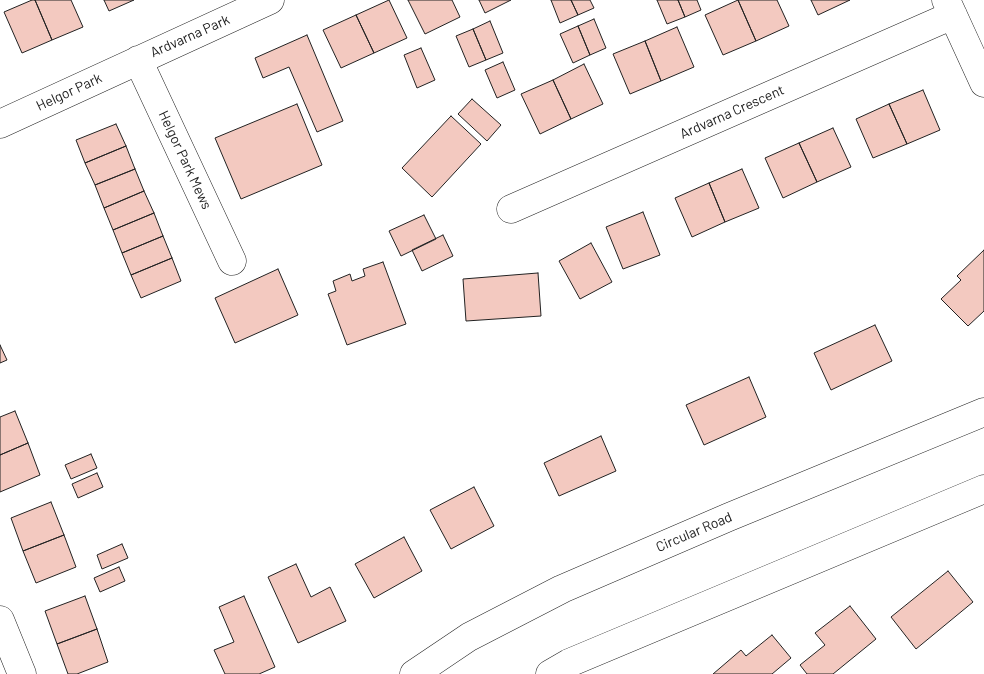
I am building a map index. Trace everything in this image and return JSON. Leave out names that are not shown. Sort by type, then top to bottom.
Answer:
[{"type":"street","name":"Ardvarna Park","points":[[138,60],[270,0]]},
{"type":"street","points":[[949,8],[984,83]]},
{"type":"street","name":"Ardvarna Crescent","points":[[511,209],[949,8]]},
{"type":"street","name":"Helgor Park","points":[[0,124],[138,60]]},
{"type":"street","name":"Helgor Park Mews","points":[[138,60],[232,261]]},
{"type":"street","name":"Circular Road","points":[[414,674],[469,637],[562,589],[729,517],[984,412]]},
{"type":"street","points":[[550,674],[569,663],[984,489]]},
{"type":"street","points":[[0,620],[22,674]]},
{"type":"building","points":[[35,0],[52,40],[22,53],[4,12]]},
{"type":"building","points":[[35,0],[71,0],[83,27],[52,40]]},
{"type":"building","points":[[104,0],[134,0],[109,11]]},
{"type":"building","points":[[389,0],[407,38],[374,53],[356,15]]},
{"type":"building","points":[[408,0],[452,0],[460,17],[425,34]]},
{"type":"building","points":[[479,0],[511,0],[485,13]]},
{"type":"building","points":[[551,0],[571,0],[578,15],[560,23]]},
{"type":"building","points":[[571,0],[590,0],[594,8],[578,15]]},
{"type":"building","points":[[657,0],[678,0],[685,17],[667,24]]},
{"type":"building","points":[[678,0],[697,0],[701,10],[685,17]]},
{"type":"building","points":[[738,0],[756,41],[723,55],[705,15]]},
{"type":"building","points":[[738,0],[777,0],[789,26],[756,41]]},
{"type":"building","points":[[811,0],[850,0],[818,15]]},
{"type":"building","points":[[356,15],[374,53],[341,68],[323,30]]},
{"type":"building","points":[[594,19],[606,48],[590,55],[578,26]]},
{"type":"building","points":[[490,21],[503,53],[486,60],[473,29]]},
{"type":"building","points":[[578,26],[590,55],[573,63],[560,34]]},
{"type":"building","points":[[677,27],[694,67],[661,81],[645,41]]},
{"type":"building","points":[[473,29],[486,60],[469,67],[456,36]]},
{"type":"building","points":[[307,35],[343,121],[317,132],[289,67],[263,78],[255,58]]},
{"type":"building","points":[[645,41],[661,81],[630,94],[613,54]]},
{"type":"building","points":[[421,48],[435,80],[417,88],[404,55]]},
{"type":"building","points":[[503,62],[515,90],[497,98],[485,70]]},
{"type":"building","points":[[584,64],[603,104],[571,119],[553,80]]},
{"type":"building","points":[[553,80],[571,119],[540,134],[521,94]]},
{"type":"building","points":[[923,90],[940,130],[907,144],[889,104]]},
{"type":"building","points":[[472,99],[501,125],[487,141],[458,114]]},
{"type":"building","points":[[297,104],[322,165],[241,199],[215,138]]},
{"type":"building","points":[[889,104],[907,144],[873,158],[856,119]]},
{"type":"building","points":[[451,116],[481,144],[432,197],[402,168]]},
{"type":"building","points":[[116,124],[126,146],[85,163],[76,140]]},
{"type":"building","points":[[833,128],[851,167],[817,182],[799,143]]},
{"type":"building","points":[[799,143],[817,182],[783,198],[765,158]]},
{"type":"building","points":[[126,146],[135,169],[95,185],[85,163]]},
{"type":"building","points":[[135,169],[144,191],[104,208],[95,185]]},
{"type":"building","points":[[742,169],[759,208],[725,222],[709,183]]},
{"type":"building","points":[[709,183],[725,222],[692,237],[675,198]]},
{"type":"building","points":[[144,191],[154,213],[113,230],[104,208]]},
{"type":"building","points":[[643,212],[660,255],[623,269],[606,227]]},
{"type":"building","points":[[154,213],[163,236],[122,253],[113,230]]},
{"type":"building","points":[[424,215],[436,239],[401,256],[389,231]]},
{"type":"building","points":[[443,235],[453,256],[422,271],[412,250]]},
{"type":"building","points":[[163,236],[172,258],[131,275],[122,253]]},
{"type":"building","points":[[591,243],[612,282],[580,299],[559,261]]},
{"type":"building","points":[[984,250],[984,311],[968,326],[941,299],[961,280],[957,276]]},
{"type":"building","points":[[172,258],[181,281],[141,298],[131,275]]},
{"type":"building","points":[[383,262],[406,324],[347,345],[328,294],[336,291],[333,281],[350,274],[352,281],[365,276],[363,269]]},
{"type":"building","points":[[278,269],[298,315],[235,343],[215,298]]},
{"type":"building","points":[[538,273],[541,316],[466,321],[463,279]]},
{"type":"building","points":[[875,325],[892,361],[831,390],[814,353]]},
{"type":"building","points":[[0,345],[7,360],[0,363]]},
{"type":"building","points":[[749,377],[766,417],[704,445],[686,405]]},
{"type":"building","points":[[15,411],[28,443],[0,455],[0,417]]},
{"type":"building","points":[[601,436],[616,471],[559,496],[544,463]]},
{"type":"building","points":[[28,443],[40,475],[0,492],[0,455]]},
{"type":"building","points":[[91,454],[97,468],[71,479],[65,465]]},
{"type":"building","points":[[97,473],[103,487],[78,498],[72,484]]},
{"type":"building","points":[[474,487],[494,526],[451,549],[430,510]]},
{"type":"building","points":[[51,502],[64,535],[23,551],[11,518]]},
{"type":"building","points":[[64,535],[76,567],[36,583],[23,551]]},
{"type":"building","points":[[404,537],[422,571],[374,598],[355,564]]},
{"type":"building","points":[[122,544],[128,558],[102,569],[97,555]]},
{"type":"building","points":[[296,564],[311,597],[330,587],[346,621],[298,643],[268,577]]},
{"type":"building","points":[[119,567],[125,581],[100,592],[94,578]]},
{"type":"building","points":[[948,571],[973,602],[916,649],[891,617]]},
{"type":"building","points":[[85,596],[97,629],[57,644],[45,611]]},
{"type":"building","points":[[244,596],[275,667],[259,674],[225,674],[214,650],[234,642],[219,607]]},
{"type":"building","points":[[850,606],[876,639],[833,674],[807,674],[800,665],[825,645],[815,633]]},
{"type":"building","points":[[97,629],[108,662],[77,674],[68,674],[57,644]]},
{"type":"building","points":[[772,635],[791,658],[772,674],[713,674],[741,650],[746,656]]}]
